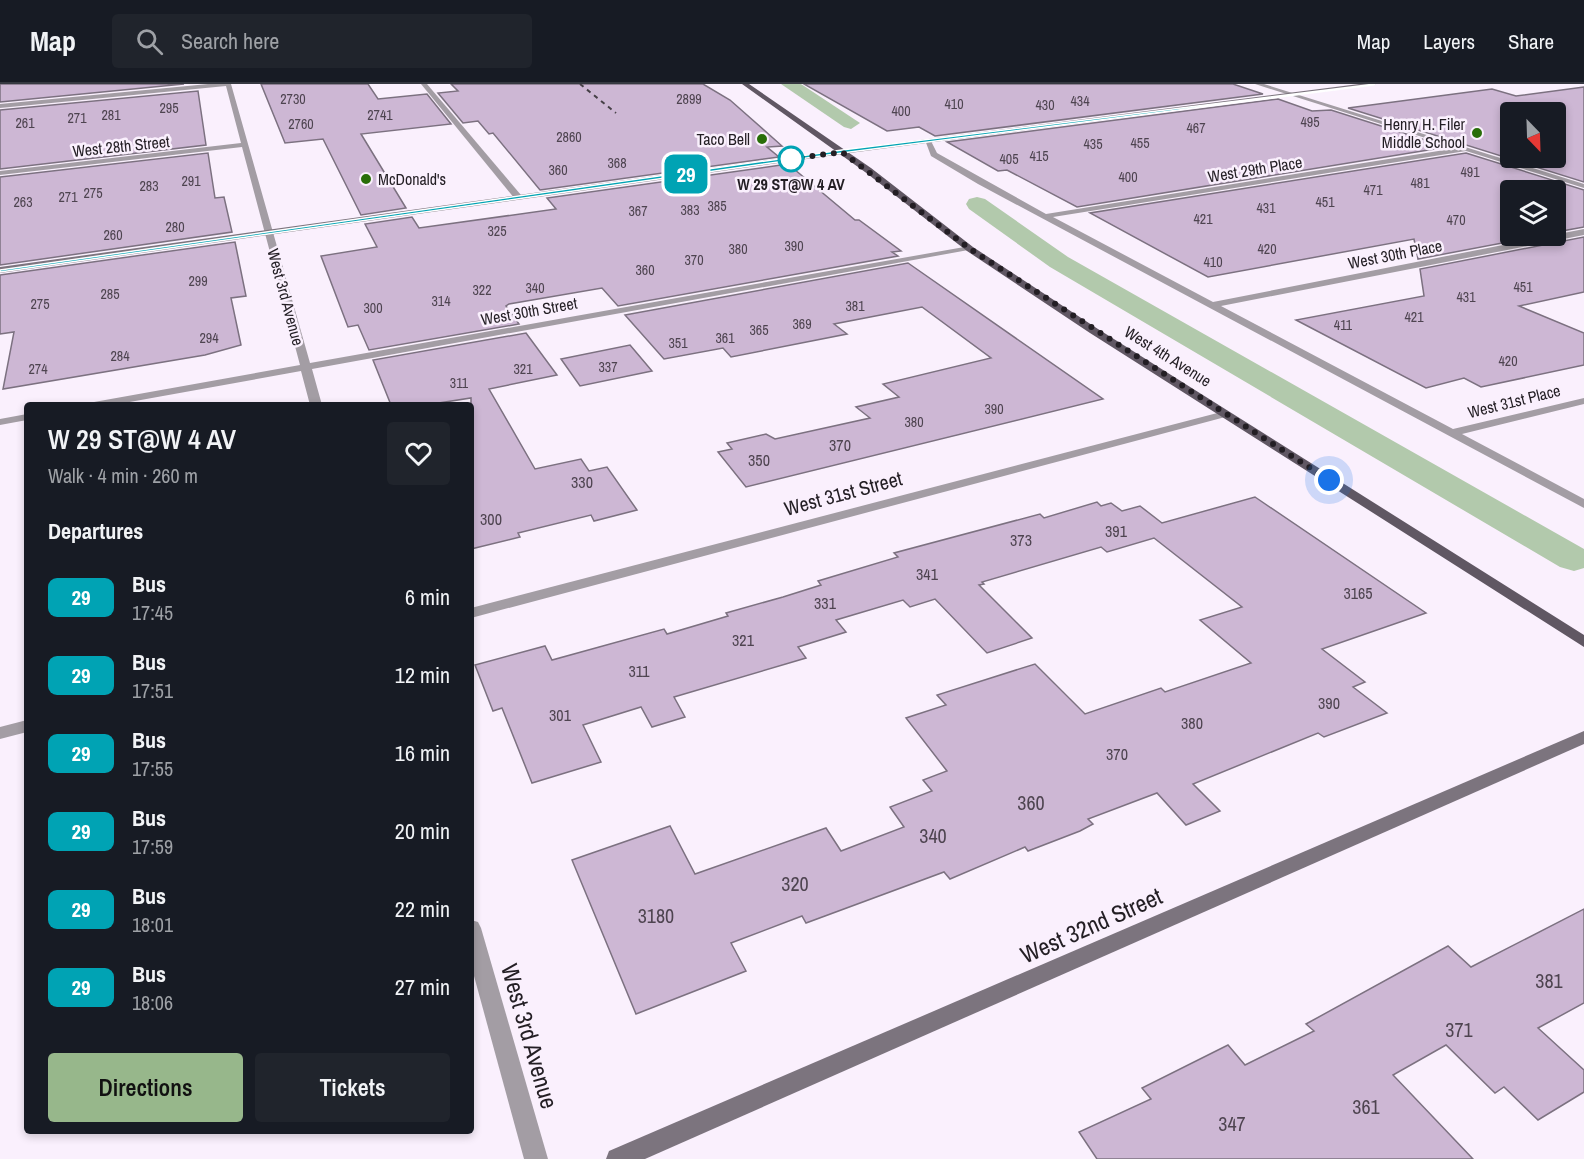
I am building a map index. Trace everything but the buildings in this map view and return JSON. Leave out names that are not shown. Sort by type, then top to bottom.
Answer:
[{"type":"main road","name":"West 4th Avenue","points":[[745,84],[842,152],[970,249],[1584,642]]},
{"type":"street","points":[[0,106],[227,84]]},
{"type":"street","name":"West 3rd Avenue","points":[[227,84],[315,402]]},
{"type":"street","points":[[424,84],[518,197]]},
{"type":"street","points":[[1258,84],[1584,186]]},
{"type":"street","points":[[0,270],[928,140],[1373,84]]},
{"type":"street","points":[[928,140],[934,154],[981,182],[1584,504]]},
{"type":"street","name":"West 28th Street","points":[[0,173],[245,146]]},
{"type":"street","name":"West 29th Place","points":[[1046,216],[1467,149]]},
{"type":"street","name":"West 30th Place","points":[[1211,305],[1584,232]]},
{"type":"street","name":"West 30th Street","points":[[111,402],[970,249]]},
{"type":"street","name":"West 31st Place","points":[[1453,433],[1584,401]]},
{"type":"street","name":"West 31st Street","points":[[474,612],[1225,414]]},
{"type":"street","points":[[0,422],[24,418]]},
{"type":"street","points":[[0,733],[24,727]]},
{"type":"street","name":"West 32nd Street","points":[[618,1159],[1584,737]]},
{"type":"street","name":"West 3rd Avenue","points":[[474,939],[536,1159]]},
{"type":"waterway","points":[[789,84],[851,123]]},
{"type":"waterway","points":[[977,204],[1059,262],[1574,559]]},
{"type":"railway","points":[[580,84],[616,113]]},
{"type":"bus line","name":"29","points":[[0,270],[957,136],[1373,84]]},
{"type":"place","name":"Henry H. Filer Middle School","points":[[1477,133]]},
{"type":"place","name":"Taco Bell","points":[[762,139]]},
{"type":"place","name":"W 29 ST@W 4 AV","points":[[791,159]]},
{"type":"place","name":"McDonald's","points":[[366,179]]},
{"type":"route","points":[[791,159],[842,152],[970,249],[1329,480]]}]
